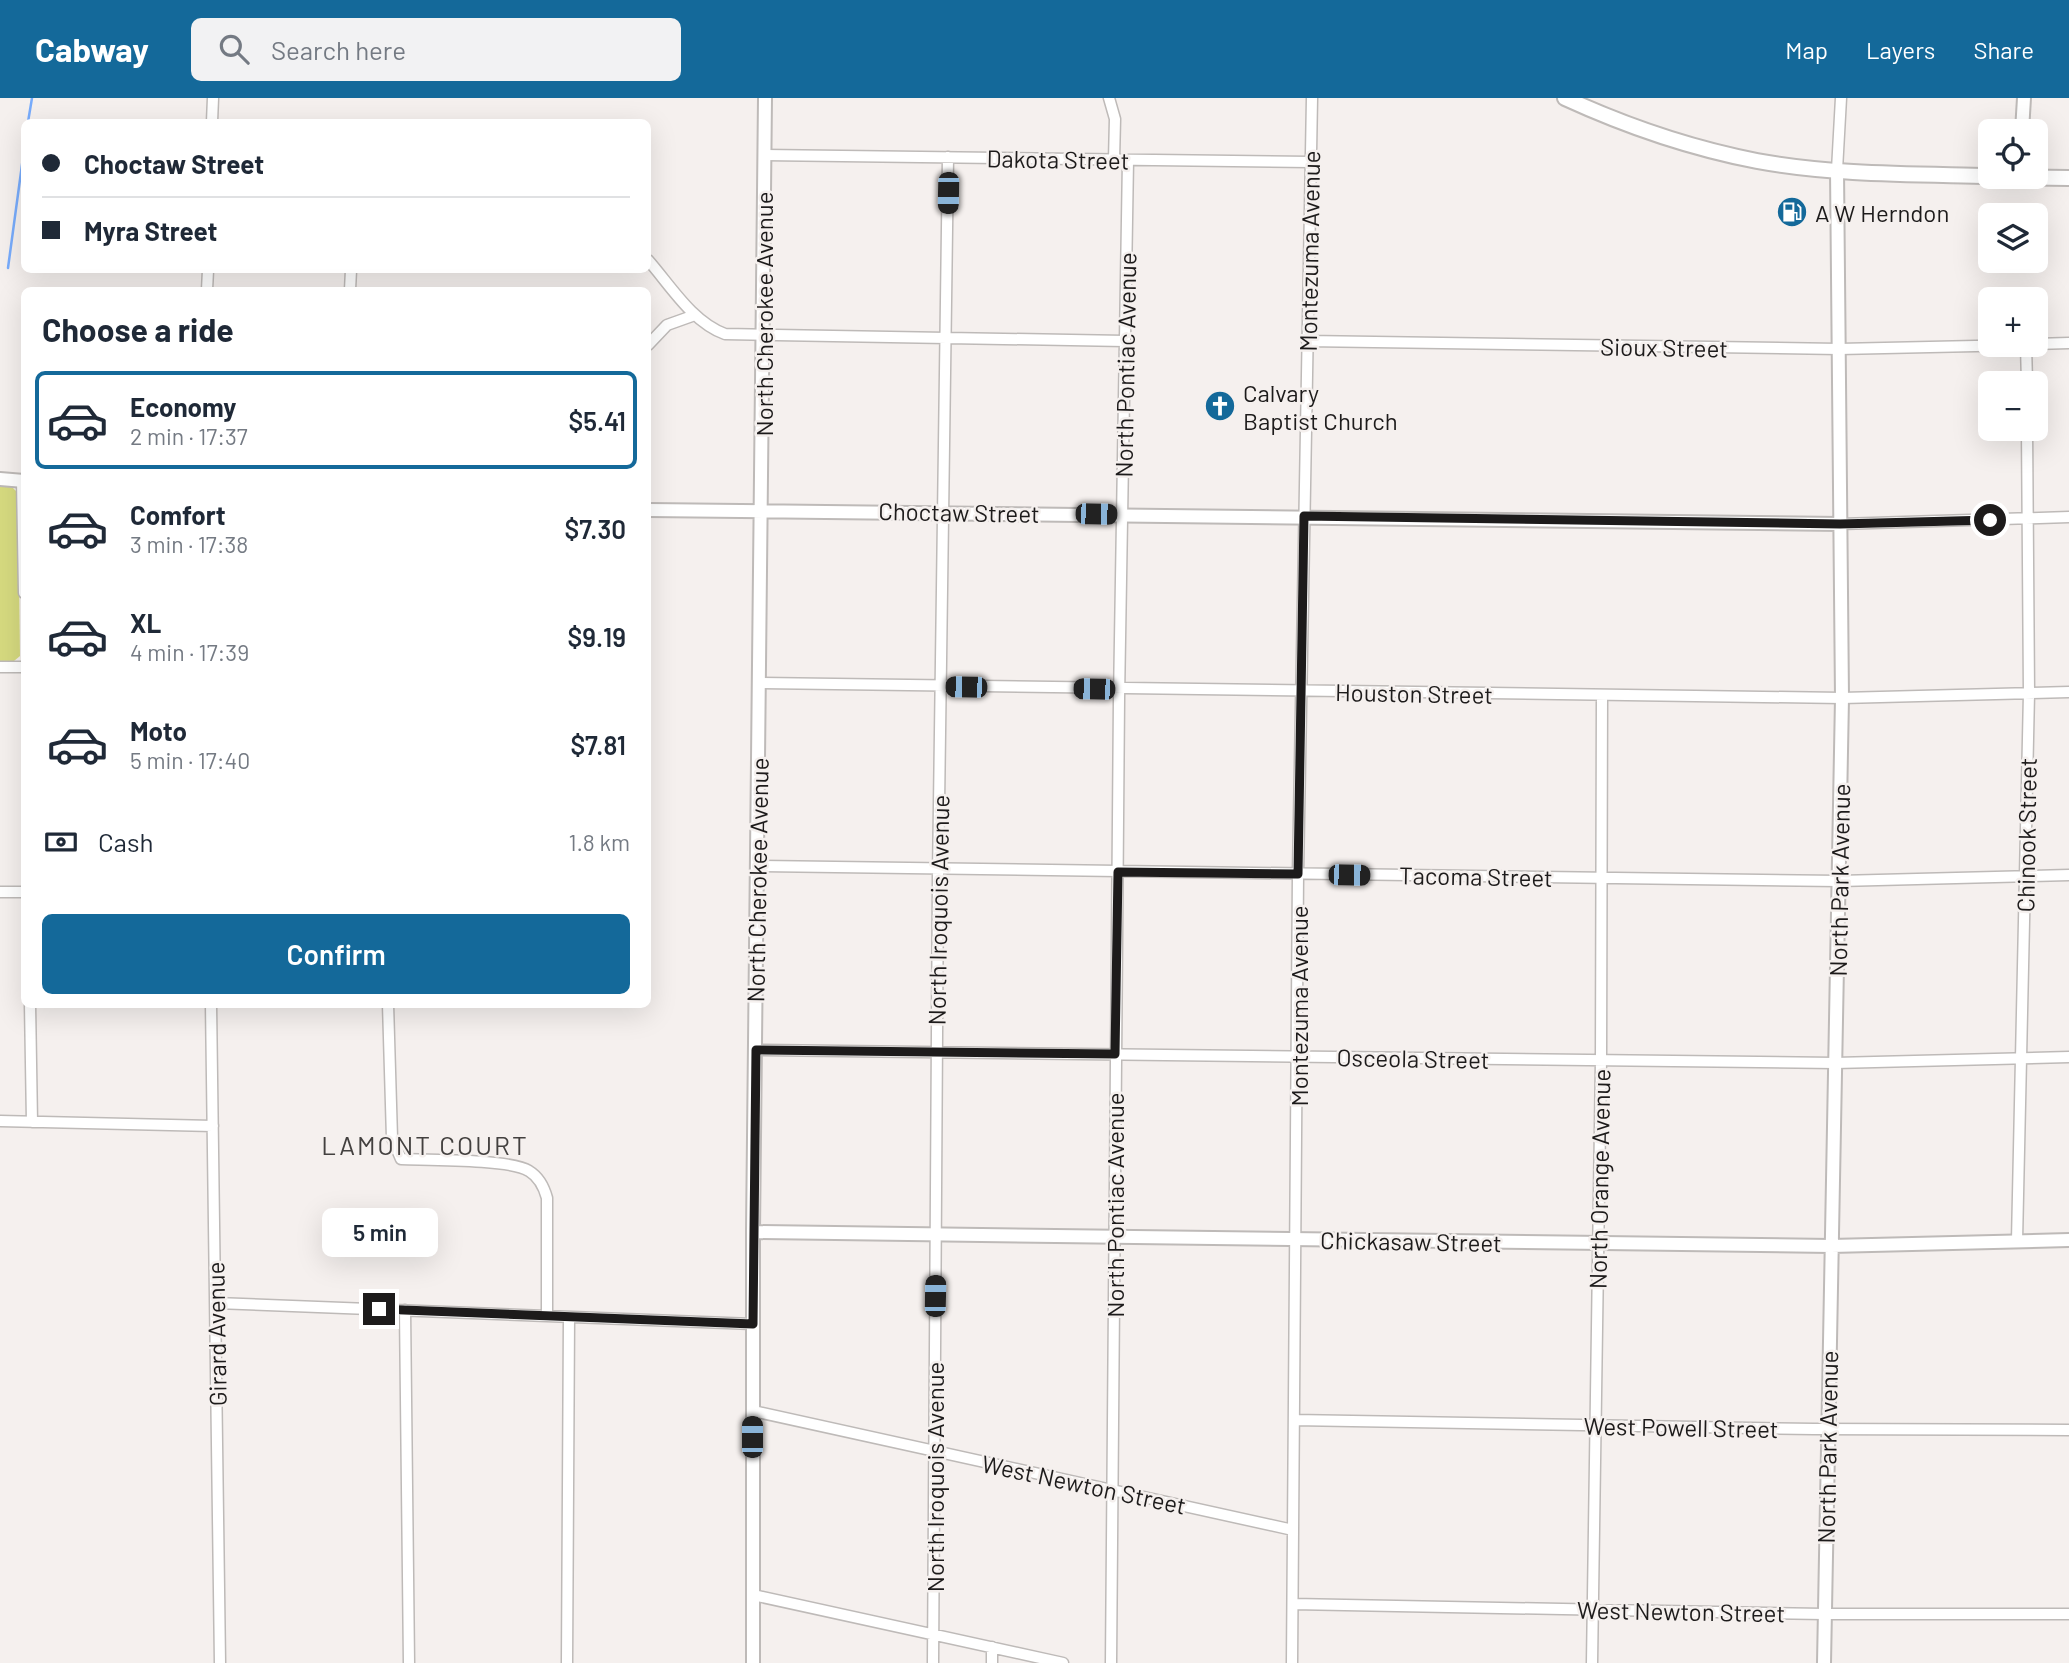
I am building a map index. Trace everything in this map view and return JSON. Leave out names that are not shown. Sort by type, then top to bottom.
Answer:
[{"type":"main road","points":[[1565,98],[1645,131],[1757,161],[1837,170],[1978,176]]},
{"type":"main road","points":[[2048,178],[2069,178]]},
{"type":"street","points":[[212,119],[213,98]]},
{"type":"street","name":"North Cherokee Avenue","points":[[753,1663],[753,1232],[765,98]]},
{"type":"street","points":[[1110,98],[1115,119],[1114,160]]},
{"type":"street","name":"Montezuma Avenue","points":[[1292,1663],[1298,874],[1312,98]]},
{"type":"street","name":"North Park Avenue","points":[[1824,1663],[1842,698],[1837,170],[1841,98]]},
{"type":"street","points":[[2023,119],[2024,98]]},
{"type":"street","name":"Dakota Street","points":[[764,155],[1310,162]]},
{"type":"street","name":"North Iroquois Avenue","points":[[933,1663],[936,1052],[948,157]]},
{"type":"street","name":"North Pontiac Avenue","points":[[1111,1663],[1119,689],[1128,160]]},
{"type":"street","points":[[651,264],[695,315],[706,325],[725,334],[1125,341]]},
{"type":"street","points":[[651,342],[667,325],[695,315]]},
{"type":"street","name":"Sioux Street","points":[[1307,341],[1839,349],[1978,346]]},
{"type":"street","points":[[2048,344],[2069,344]]},
{"type":"street","name":"Chinook Street","points":[[2017,1241],[2029,693],[2027,441]]},
{"type":"street","points":[[0,479],[21,480]]},
{"type":"street","name":"Choctaw Street","points":[[651,510],[1840,524],[2069,517]]},
{"type":"street","points":[[0,667],[21,667]]},
{"type":"street","name":"Houston Street","points":[[759,683],[1842,698],[2069,692]]},
{"type":"street","name":"North Orange Avenue","points":[[1592,1663],[1601,1060],[1602,695]]},
{"type":"street","name":"Tacoma Street","points":[[758,866],[1839,881],[2069,875]]},
{"type":"street","points":[[0,892],[21,892]]},
{"type":"street","points":[[30,1008],[32,1122]]},
{"type":"street","name":"Girard Avenue","points":[[211,1008],[220,1663]]},
{"type":"street","points":[[388,1008],[392,1138],[401,1159],[517,1166],[536,1177],[547,1198],[547,1316]]},
{"type":"street","name":"Osceola Street","points":[[756,1050],[1835,1063],[2069,1057]]},
{"type":"street","points":[[0,1121],[213,1126]]},
{"type":"street","name":"Chickasaw Street","points":[[753,1232],[1831,1246],[2069,1240]]},
{"type":"street","points":[[216,1303],[753,1324]]},
{"type":"street","points":[[405,1310],[409,1663]]},
{"type":"street","points":[[567,1663],[569,1317]]},
{"type":"street","name":"West Newton Street","points":[[752,1411],[1293,1530]]},
{"type":"street","name":"West Powell Street","points":[[1294,1420],[1827,1429],[2069,1430]]},
{"type":"street","points":[[753,1595],[1063,1663]]},
{"type":"street","name":"West Newton Street","points":[[1293,1604],[1825,1614],[2069,1614]]},
{"type":"street","points":[[992,1647],[992,1663]]},
{"type":"green space","points":[[0,486],[11,486],[18,496],[20,656],[14,661],[0,661]]},
{"type":"waterway","points":[[28,119],[32,98]]},
{"type":"waterway","points":[[8,268],[21,172]]},
{"type":"place","name":"A W Herndon","points":[[1792,212]]},
{"type":"place","name":"Calvary Baptist Church","points":[[1220,406]]},
{"type":"district","name":"LAMONT COURT","points":[[425,1144]]},
{"type":"route","points":[[379,1309],[753,1324],[756,1050],[1115,1054],[1118,872],[1298,874],[1304,516],[1840,524],[1990,520]]}]
